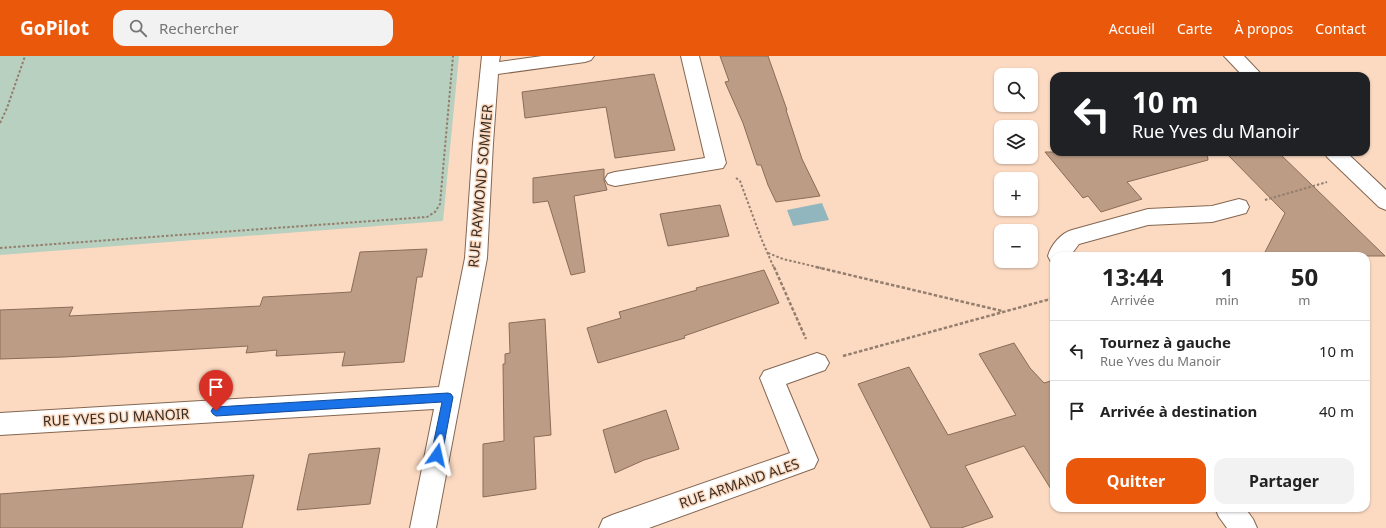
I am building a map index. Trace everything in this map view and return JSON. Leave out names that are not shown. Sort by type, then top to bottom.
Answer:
[{"type":"street","points":[[490,62],[585,56]]},
{"type":"street","points":[[615,180],[716,163],[690,56]]},
{"type":"street","points":[[1233,56],[1250,72]]},
{"type":"street","name":"RUE RAYMOND SOMMER","points":[[423,528],[476,258],[483,143],[490,62]]},
{"type":"street","points":[[1338,156],[1386,202]]},
{"type":"street","points":[[1060,252],[1072,238],[1148,217],[1212,214],[1239,207]]},
{"type":"street","name":"RUE ARMAND ALES","points":[[612,528],[805,460],[772,378],[817,363]]},
{"type":"street","name":"RUE YVES DU MANOIR","points":[[0,424],[448,397]]},
{"type":"street","points":[[1231,512],[1244,528]]},
{"type":"path","points":[[0,123],[7,108],[24,56]]},
{"type":"path","points":[[0,248],[427,217],[435,212],[440,204],[453,56]]},
{"type":"path","points":[[716,163],[740,181],[767,253],[817,363],[1050,299]]},
{"type":"path","points":[[1239,207],[1357,174]]},
{"type":"path","points":[[767,253],[783,259],[1004,312]]},
{"type":"green space","points":[[0,56],[459,56],[443,221],[0,255]]},
{"type":"water","points":[[822,203],[829,220],[793,226],[787,210]]},
{"type":"building","points":[[720,56],[768,56],[802,159],[820,196],[776,202],[761,165],[757,165],[743,123],[725,82],[729,81]]},
{"type":"building","points":[[654,74],[675,150],[615,158],[606,107],[525,118],[522,92]]},
{"type":"building","points":[[1045,152],[1050,152],[1050,156],[1208,156],[1208,160],[1127,182],[1142,199],[1101,212],[1088,196],[1083,198]]},
{"type":"building","points":[[1229,156],[1282,156],[1385,256],[1370,256],[1370,252],[1265,252],[1285,213]]},
{"type":"building","points":[[604,169],[604,180],[607,190],[574,196],[585,272],[571,275],[548,201],[533,203],[533,178]]},
{"type":"building","points":[[720,205],[729,236],[668,246],[660,214]]},
{"type":"building","points":[[427,249],[422,277],[417,277],[404,362],[342,366],[345,352],[276,356],[277,350],[246,353],[248,346],[64,357],[0,359],[0,310],[73,307],[69,316],[260,306],[263,297],[351,292],[360,252]]},
{"type":"building","points":[[764,270],[779,303],[684,336],[685,338],[598,363],[587,328],[621,318],[619,312],[697,290],[696,288]]},
{"type":"building","points":[[545,319],[551,435],[534,437],[536,489],[483,497],[483,444],[504,441],[503,364],[505,364],[505,354],[510,353],[509,323]]},
{"type":"building","points":[[1014,343],[1030,368],[1044,383],[1050,381],[1050,488],[1024,446],[965,466],[993,517],[961,528],[931,528],[858,384],[909,367],[948,435],[1016,415],[979,354]]},
{"type":"building","points":[[666,410],[679,449],[644,460],[615,473],[603,430]]},
{"type":"building","points":[[380,448],[370,504],[297,510],[309,454]]},
{"type":"building","points":[[254,475],[242,528],[0,528],[0,494]]},
{"type":"route","points":[[216,411],[448,397],[437,455]]}]
